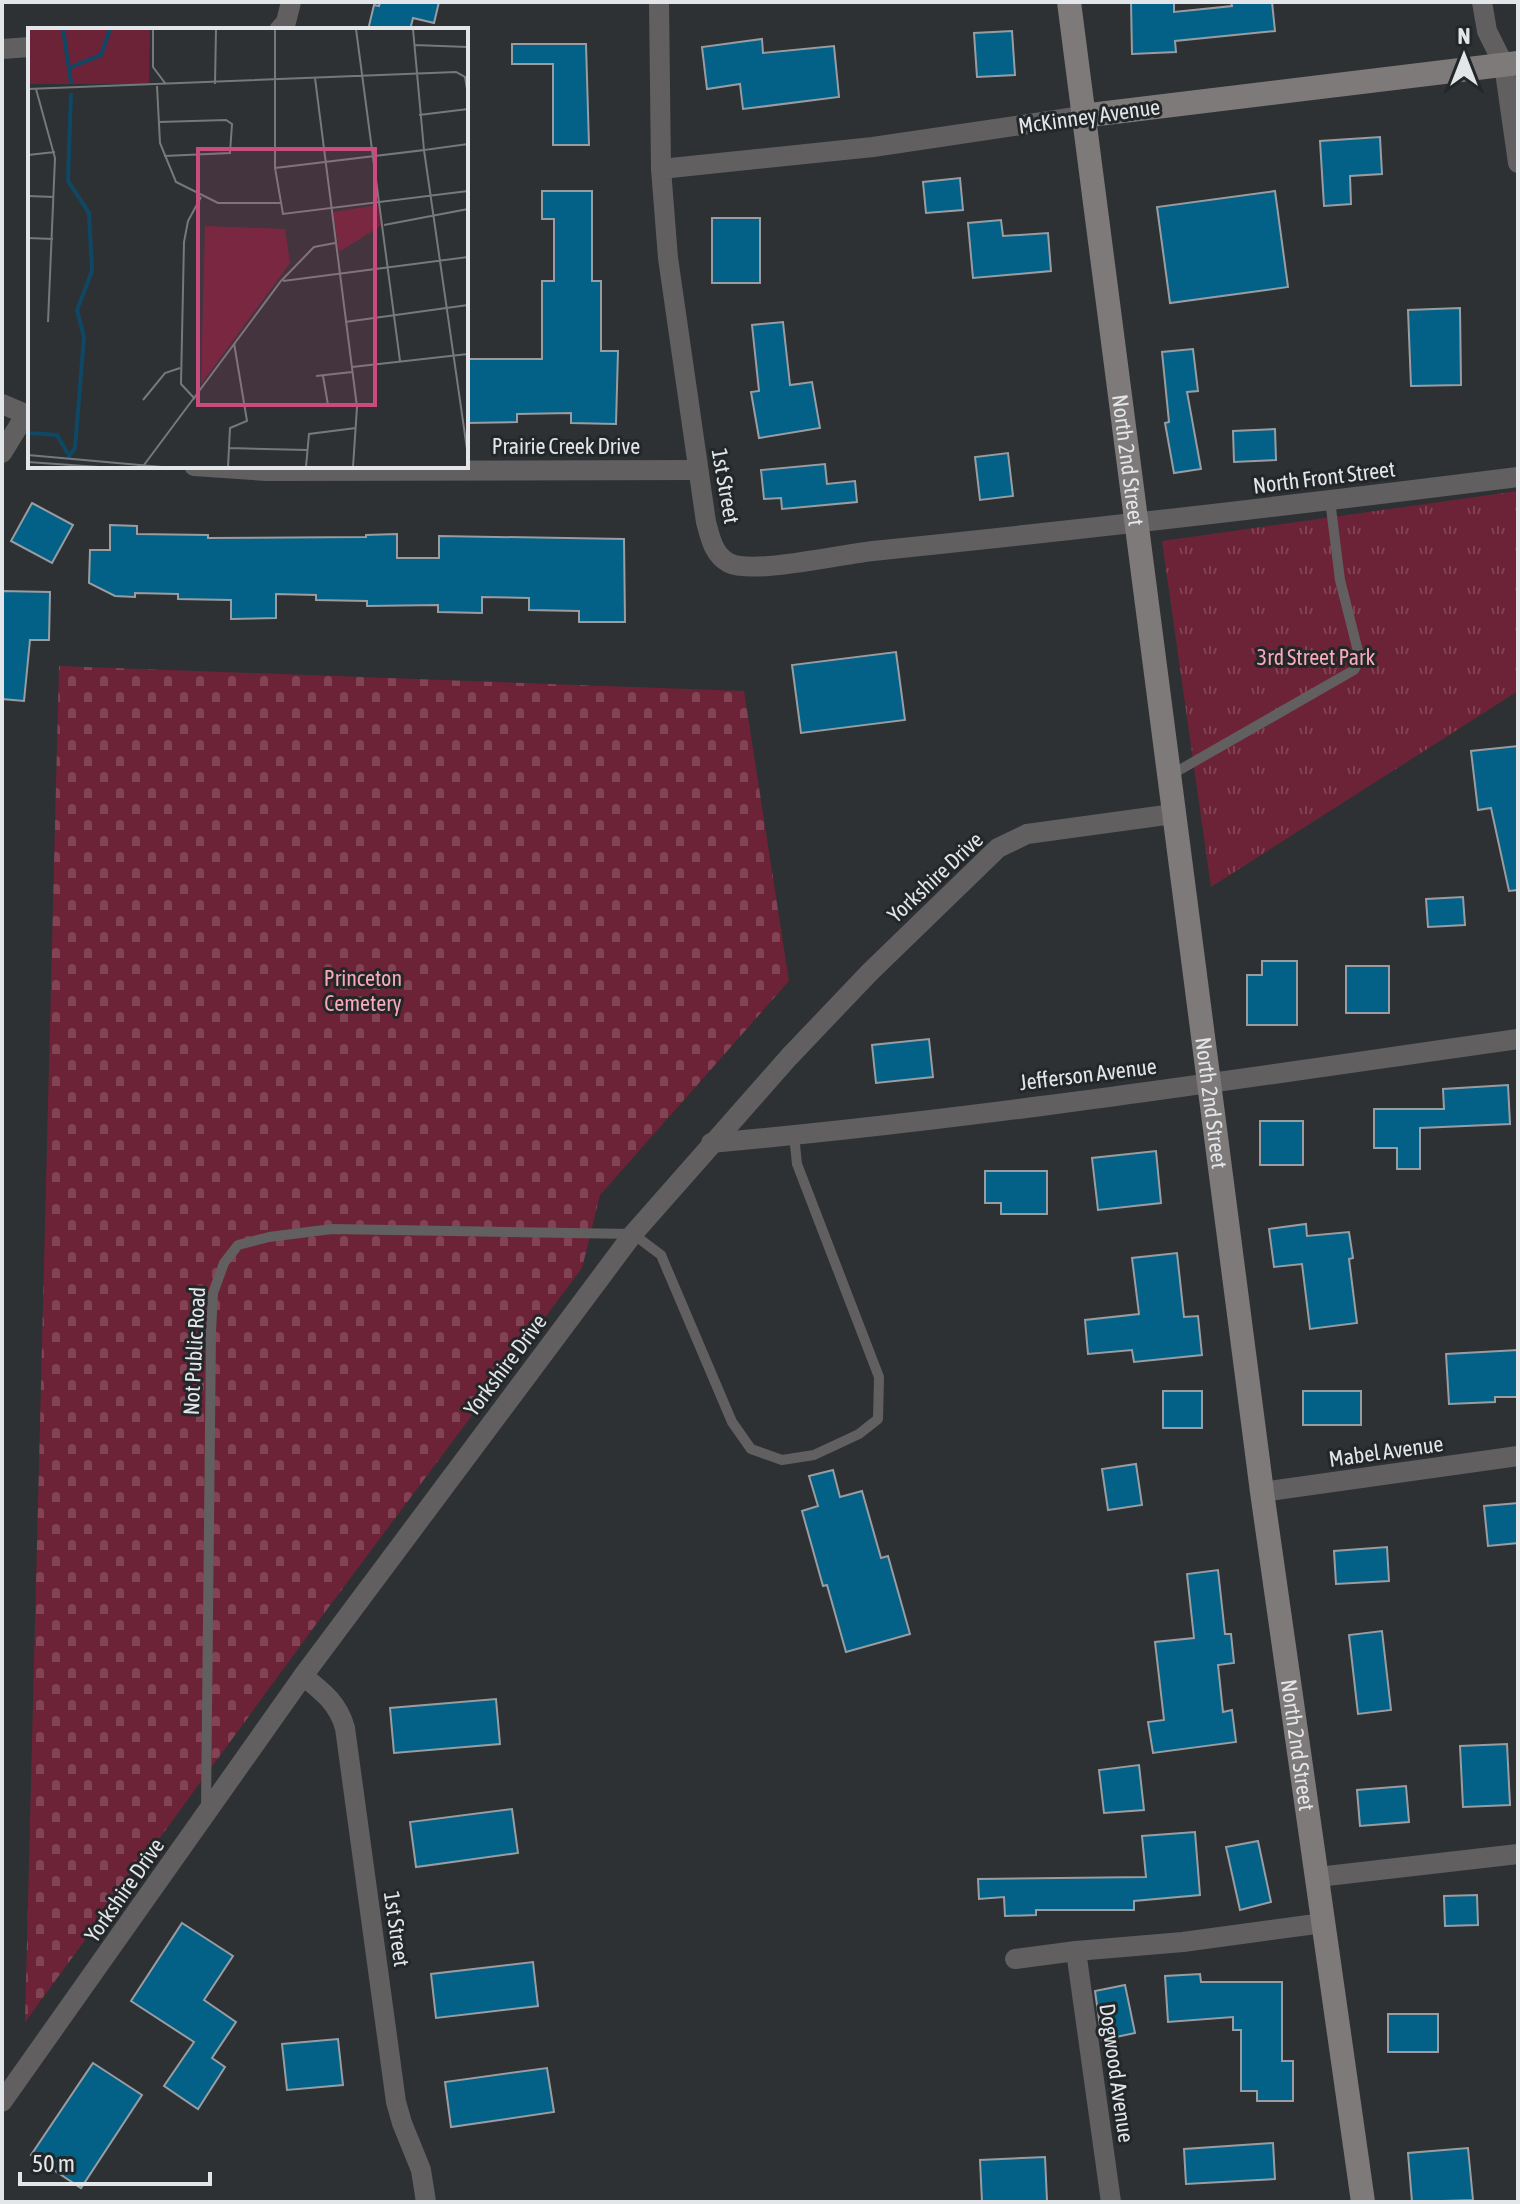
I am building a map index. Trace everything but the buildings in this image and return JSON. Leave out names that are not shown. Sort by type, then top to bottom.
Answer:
[{"type":"street","points":[[281,28],[286,22],[291,2]]},
{"type":"street","name":"1st Street","points":[[659,2],[661,169],[668,258],[706,522],[714,549],[729,563],[771,565],[854,553],[1137,524]]},
{"type":"street","name":"North 2nd Street","points":[[1069,2],[1207,1083],[1363,2202]]},
{"type":"street","points":[[1482,2],[1487,31],[1511,64],[1518,163]]},
{"type":"street","points":[[2,49],[28,47]]},
{"type":"street","name":"McKinney Avenue","points":[[661,169],[873,147],[1082,116],[1511,64]]},
{"type":"street","points":[[2,404],[28,415],[2,453]]},
{"type":"street","name":"Prairie Creek Drive","points":[[223,468],[267,471],[698,470]]},
{"type":"street","name":"North Front Street","points":[[1137,524],[1518,477]]},
{"type":"street","name":"Yorkshire Drive","points":[[2,2102],[303,1676],[633,1234],[711,1143],[870,972],[998,848],[1027,834],[1173,814]]},
{"type":"street","name":"Jefferson Avenue","points":[[711,1143],[1207,1083],[1518,1039]]},
{"type":"street","name":"Mabel Avenue","points":[[1262,1492],[1518,1456]]},
{"type":"street","name":"1st Street","points":[[303,1676],[326,1694],[341,1712],[345,1728],[396,2102],[421,2170],[426,2202]]},
{"type":"street","points":[[1318,1877],[1518,1854]]},
{"type":"street","points":[[1015,1959],[1183,1942],[1323,1923]]},
{"type":"street","name":"Dogwood Avenue","points":[[1076,1951],[1111,2202]]},
{"type":"lane","points":[[1168,777],[1354,670],[1360,659],[1340,580],[1330,500]]},
{"type":"lane","points":[[633,1234],[661,1255],[732,1422],[751,1449],[782,1460],[814,1455],[859,1434],[878,1419],[879,1377],[797,1164],[794,1135]]},
{"type":"lane","name":"Not Public Road","points":[[206,1815],[211,1332],[213,1293],[224,1263],[238,1245],[269,1237],[332,1229],[633,1234]]},
{"type":"green space","name":"3rd Street Park","points":[[1518,491],[1518,691],[1211,887],[1162,541]]},
{"type":"green space","name":"Princeton Cemetery","points":[[59,666],[744,691],[789,981],[600,1195],[582,1268],[25,2022]]}]
